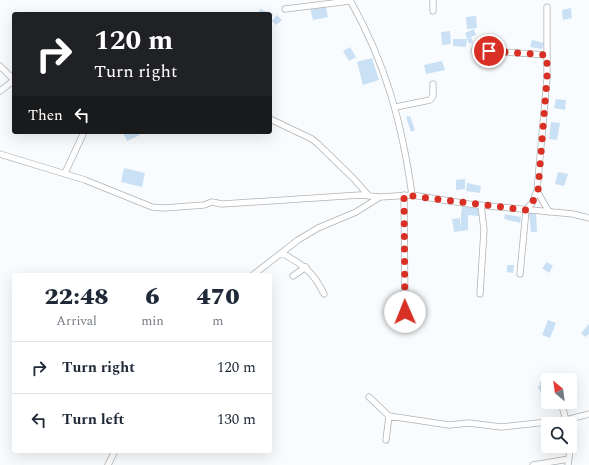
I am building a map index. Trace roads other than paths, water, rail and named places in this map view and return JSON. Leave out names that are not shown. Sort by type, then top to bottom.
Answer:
[{"type":"street","points":[[285,9],[350,0],[363,23],[376,52],[396,107],[405,145],[412,195]]},
{"type":"street","points":[[433,0],[433,11]]},
{"type":"street","points":[[520,274],[526,210],[532,203],[538,191],[547,78],[547,7]]},
{"type":"street","points":[[475,50],[547,55]]},
{"type":"street","points":[[0,66],[12,78]]},
{"type":"street","points":[[0,91],[12,82]]},
{"type":"street","points":[[396,107],[430,100],[433,96],[433,84]]},
{"type":"street","points":[[272,119],[293,131],[312,139],[354,179],[368,195]]},
{"type":"street","points":[[65,173],[83,134]]},
{"type":"street","points":[[0,154],[65,173],[145,205],[158,208],[204,205],[212,202],[222,204],[317,197],[368,195],[380,197],[412,195],[589,218]]},
{"type":"street","points":[[538,191],[548,212]]},
{"type":"street","points":[[404,195],[405,312]]},
{"type":"street","points":[[256,273],[305,236],[356,212],[380,197]]},
{"type":"street","points":[[480,294],[484,230],[481,205]]},
{"type":"street","points":[[282,253],[306,267],[317,280],[324,294]]},
{"type":"street","points":[[293,276],[306,267]]},
{"type":"street","points":[[369,397],[389,416],[449,425],[469,423],[501,427],[541,424]]},
{"type":"street","points":[[577,418],[589,414]]},
{"type":"street","points":[[386,440],[389,416]]},
{"type":"street","points":[[108,465],[114,453]]},
{"type":"street","points":[[533,465],[568,462]]}]
